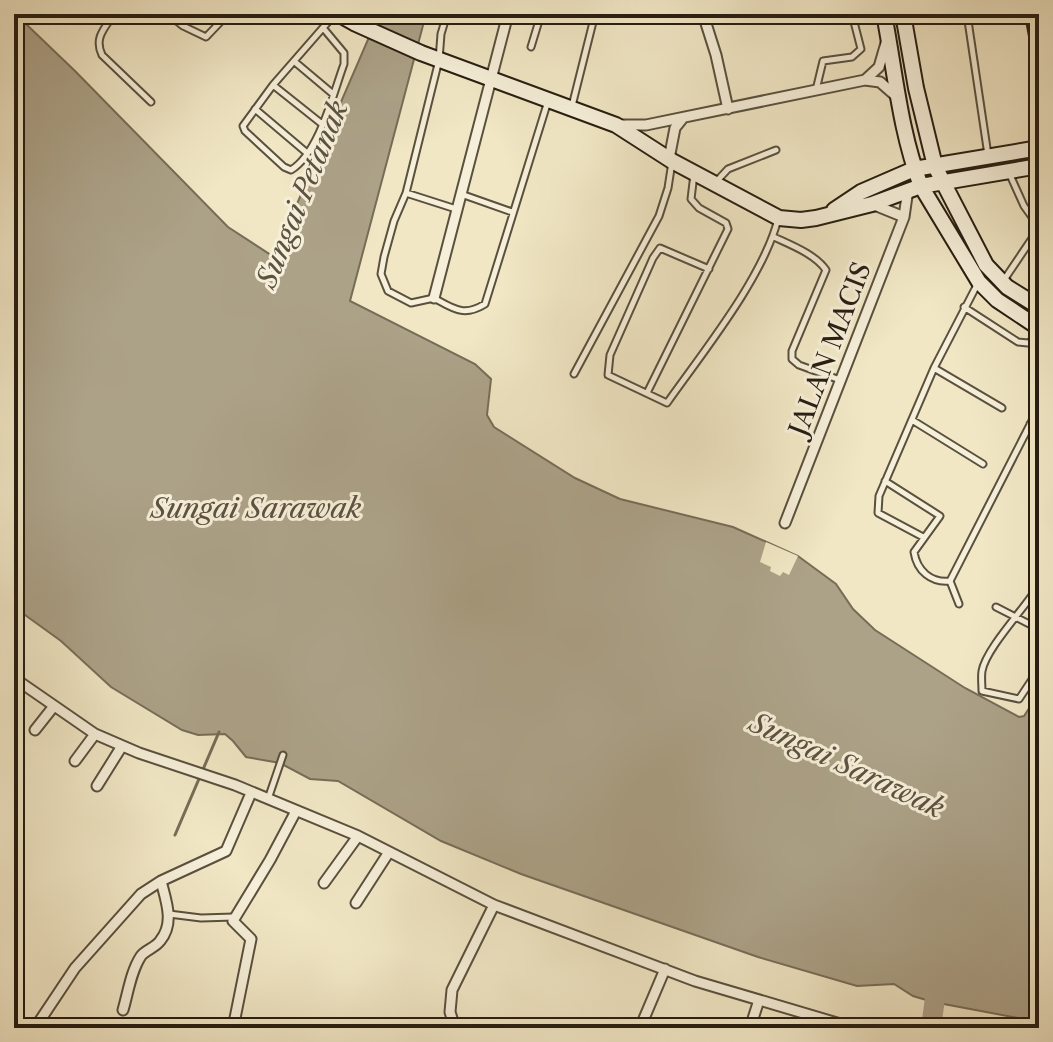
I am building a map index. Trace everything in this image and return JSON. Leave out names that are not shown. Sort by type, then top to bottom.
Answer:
[{"type":"street","points":[[337,14],[421,53],[616,125],[670,160],[779,218],[801,220],[827,215],[872,204],[914,188],[1039,166]]},
{"type":"street","points":[[434,298],[508,14]]},
{"type":"street","points":[[703,14],[728,109]]},
{"type":"street","points":[[884,14],[898,99],[914,169],[914,188],[979,282],[997,300],[1039,328]]},
{"type":"street","points":[[903,14],[916,88],[935,166],[986,265],[1002,282],[1039,307]]},
{"type":"street","points":[[1033,14],[1039,47]]},
{"type":"street","points":[[865,80],[879,67],[888,36]]},
{"type":"street","points":[[616,125],[646,125],[865,80],[880,82],[898,99]]},
{"type":"street","points":[[670,160],[675,128],[685,116]]},
{"type":"street","points":[[827,215],[861,192],[914,169],[1039,148]]},
{"type":"street","name":"JALAN MACIS","points":[[785,523],[843,381],[914,188]]},
{"type":"street","points":[[872,204],[904,217]]},
{"type":"street","points":[[14,678],[95,734],[358,836],[494,905],[695,981],[854,1028]]},
{"type":"street","points":[[35,730],[54,706]]},
{"type":"street","points":[[75,761],[95,734]]},
{"type":"street","points":[[97,786],[122,746]]},
{"type":"street","points":[[35,1028],[75,968],[141,894],[161,881],[226,851],[251,793]]},
{"type":"street","points":[[233,1028],[251,939],[233,921],[296,811]]},
{"type":"street","points":[[324,883],[358,836]]},
{"type":"street","points":[[356,903],[389,852]]},
{"type":"street","points":[[123,1010],[142,954],[158,945],[164,935],[169,914],[161,881]]},
{"type":"street","points":[[455,1028],[450,1012],[452,990],[494,905]]},
{"type":"street","points":[[640,1028],[665,969]]},
{"type":"street","points":[[750,1028],[759,1000]]},
{"type":"lane","points":[[114,14],[97,40],[102,55],[151,102]]},
{"type":"lane","points":[[168,14],[183,26],[206,37],[228,14]]},
{"type":"lane","points":[[183,26],[193,14]]},
{"type":"lane","points":[[324,29],[344,53],[344,64],[322,124],[299,165],[291,170],[284,167],[243,126],[273,85],[337,14]]},
{"type":"lane","points":[[447,14],[441,34],[439,60],[406,193],[394,221],[381,274],[388,291],[411,303],[434,298],[455,310],[472,312],[485,304],[548,100]]},
{"type":"lane","points":[[531,47],[541,14]]},
{"type":"lane","points":[[571,109],[595,14]]},
{"type":"lane","points":[[815,90],[823,61],[852,57],[861,49],[852,14]]},
{"type":"lane","points":[[967,14],[989,157]]},
{"type":"lane","points":[[295,62],[333,94]]},
{"type":"lane","points":[[273,85],[322,124]]},
{"type":"lane","points":[[255,109],[307,153]]},
{"type":"lane","points":[[715,184],[728,169],[776,150]]},
{"type":"lane","points":[[574,374],[659,216],[668,188],[670,160]]},
{"type":"lane","points":[[1002,282],[1039,228],[1024,206],[1008,171]]},
{"type":"lane","points":[[647,393],[728,229],[726,223],[699,208],[691,199],[694,173]]},
{"type":"lane","points":[[406,193],[456,209]]},
{"type":"lane","points":[[460,194],[512,212]]},
{"type":"lane","points":[[709,269],[660,248],[610,355],[608,375],[667,403],[725,320],[774,237],[779,218]]},
{"type":"lane","points":[[774,237],[802,251],[824,265],[826,270],[792,351],[792,359],[799,365],[843,381]]},
{"type":"lane","points":[[923,537],[878,513],[879,496],[934,368],[979,282]]},
{"type":"lane","points":[[964,307],[1018,342],[1028,343],[1039,336]]},
{"type":"lane","points":[[934,368],[1002,408]]},
{"type":"lane","points":[[959,604],[950,581],[1039,407]]},
{"type":"lane","points":[[912,420],[983,464]]},
{"type":"lane","points":[[1030,424],[1039,429]]},
{"type":"lane","points":[[885,481],[940,516],[914,552],[919,569],[936,580],[950,581]]},
{"type":"lane","points":[[1039,585],[1014,617],[982,669],[982,691],[1019,699],[1039,669]]},
{"type":"lane","points":[[996,607],[1039,629]]},
{"type":"lane","points":[[267,799],[283,755]]},
{"type":"lane","points":[[169,914],[201,918],[235,917]]},
{"type":"water","name":"Sungai Sarawak","points":[[379,14],[426,14],[350,301],[475,364],[491,379],[487,415],[494,427],[575,478],[620,499],[733,527],[798,556],[836,584],[853,609],[875,630],[965,688],[1019,717],[1024,716],[1039,693],[1039,1028],[1018,1018],[913,996],[894,984],[857,986],[758,957],[521,874],[441,841],[338,781],[310,779],[280,763],[246,757],[225,734],[198,735],[182,730],[111,687],[61,641],[14,607],[14,16],[75,71],[228,227],[274,257]]},
{"type":"pier","points":[[766,542],[798,556],[789,575],[783,572],[780,576],[760,562]]},
{"type":"waterway","points":[[175,835],[219,732]]},
{"type":"waterway","points":[[931,1028],[938,976]]},
{"type":"water label","name":"Sungai Petanak","points":[[302,194]]}]
